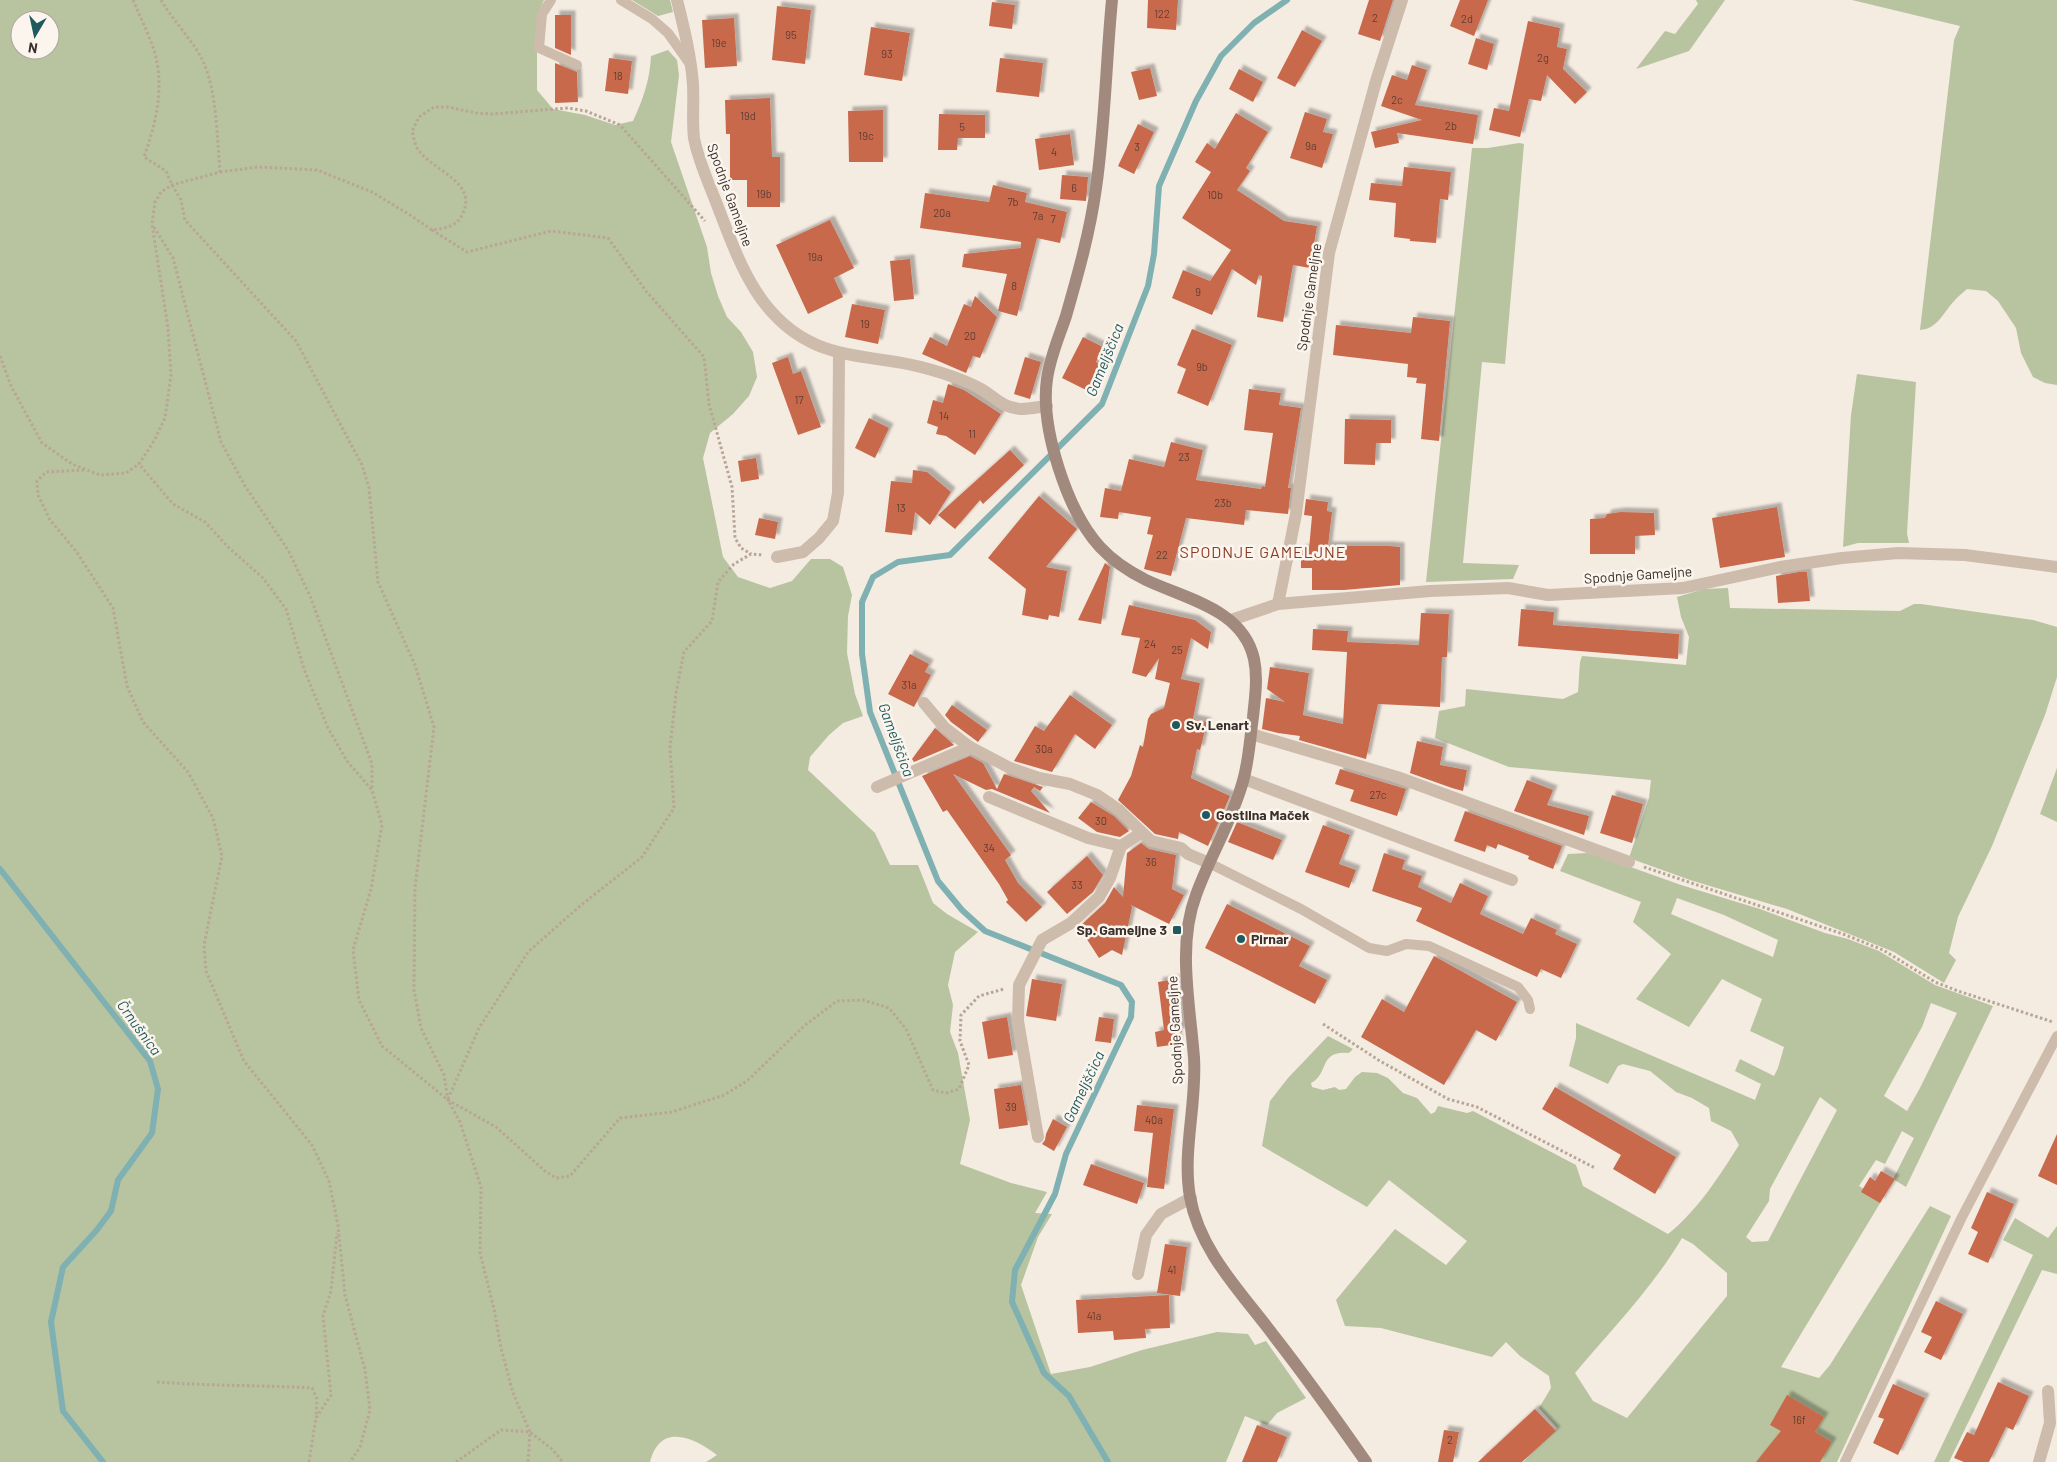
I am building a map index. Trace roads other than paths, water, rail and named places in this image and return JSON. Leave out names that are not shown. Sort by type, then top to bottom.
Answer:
[{"type":"street","name":"Spodnje Gameljne","points":[[677,0],[688,41],[694,138],[700,160],[733,241],[736,257],[765,305],[780,321],[797,334],[817,345],[839,352],[921,367],[981,389],[999,404],[1021,409],[1047,406]]},
{"type":"street","name":"Spodnje Gameljne","points":[[1112,0],[1096,187],[1082,261],[1052,356],[1046,382],[1047,406],[1055,456],[1064,485],[1087,531],[1103,550],[1124,567],[1145,580],[1204,604],[1230,620],[1241,631],[1254,660],[1256,687],[1244,779],[1228,822],[1195,897],[1187,924],[1185,957],[1195,1074],[1188,1164],[1190,1198],[1200,1231],[1211,1252],[1366,1462]]},
{"type":"street","name":"Spodnje Gameljne","points":[[1278,604],[1296,514],[1329,253],[1376,81],[1402,0]]},
{"type":"street","points":[[777,557],[803,552],[819,538],[832,521],[838,493],[839,352]]},
{"type":"street","name":"Spodnje Gameljne","points":[[1230,620],[1278,604],[1430,591],[1508,588],[1548,595],[1675,589],[1710,584],[1780,567],[1842,558],[1898,553],[1965,555],[2057,567]]},
{"type":"street","points":[[924,703],[945,728],[970,747],[1025,773],[1039,778],[1070,784],[1097,795],[1119,810],[1151,841],[1180,848],[1188,854],[1209,863]]},
{"type":"street","points":[[1251,734],[1397,777],[1629,862]]},
{"type":"street","points":[[882,785],[970,747]]},
{"type":"street","points":[[1244,779],[1512,880]]},
{"type":"street","points":[[989,797],[1088,838],[1121,846]]},
{"type":"street","points":[[1038,1137],[1018,1021],[1020,985],[1042,940],[1070,923],[1099,897],[1110,878],[1121,846],[1142,833]]},
{"type":"street","points":[[1138,1274],[1146,1235],[1161,1214],[1190,1198]]},
{"type":"street","points":[[2039,1462],[2050,1423],[2048,1391]]},
{"type":"lane","points":[[551,0],[542,14],[539,48],[577,65]]},
{"type":"lane","points":[[621,0],[652,19],[668,33],[690,65]]},
{"type":"lane","points":[[1209,863],[1302,909],[1370,948],[1387,951],[1406,944],[1429,946],[1518,987],[1528,1000],[1530,1009]]},
{"type":"lane","points":[[1845,1462],[1962,1217],[2057,1036]]},
{"type":"waterway","name":"Gameljščica","points":[[1108,1462],[1069,1396],[1044,1373],[1012,1302],[1015,1270],[1055,1194],[1066,1154],[1131,1017],[1132,1002],[1121,985],[985,931],[962,910],[938,881],[870,712],[862,654],[862,602],[873,577],[898,562],[950,555],[1102,404],[1148,286],[1154,254],[1159,186],[1196,101],[1221,56],[1254,23],[1287,0]]},
{"type":"waterway","name":"Črnušnica","points":[[0,869],[150,1061],[158,1089],[152,1133],[118,1180],[111,1211],[96,1231],[63,1267],[51,1322],[63,1411],[103,1462]]},
{"type":"place","name":"Sv. Lenart","points":[[1176,725]]},
{"type":"place","name":"Gostilna Maček","points":[[1206,815]]},
{"type":"place","name":"Sp. Gameljne 3","points":[[1177,930]]},
{"type":"place","name":"Pirnar","points":[[1241,939]]},
{"type":"district","name":"SPODNJE GAMELJNE","points":[[1263,552]]}]
